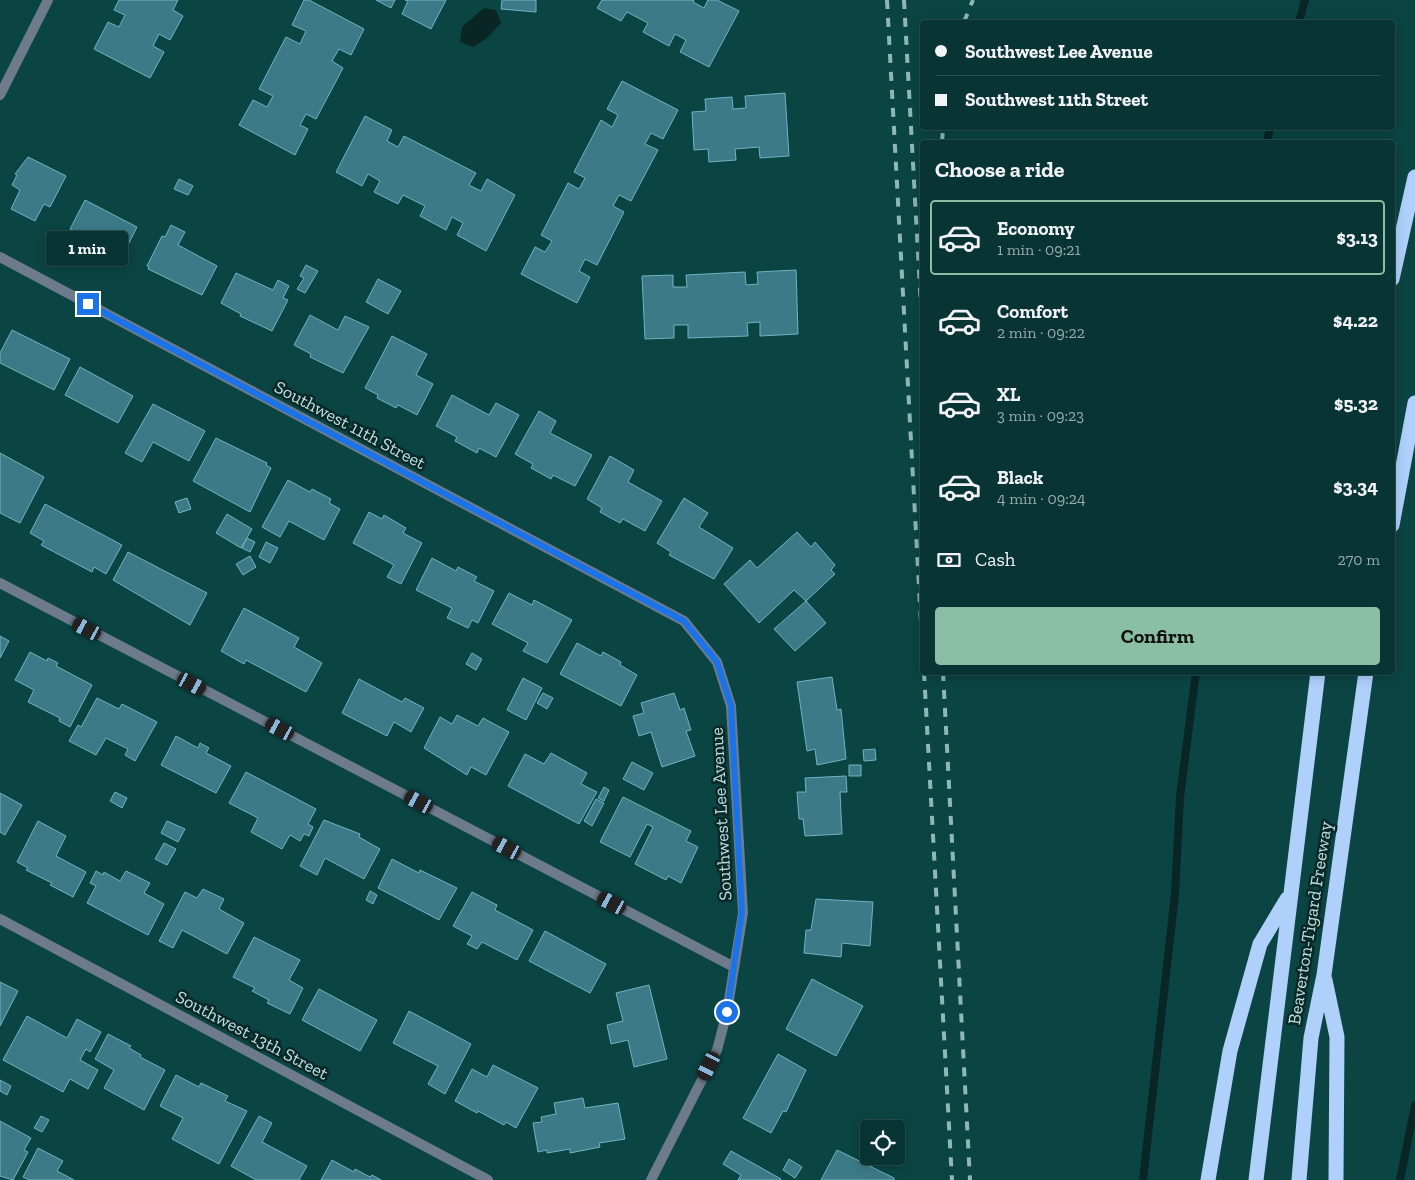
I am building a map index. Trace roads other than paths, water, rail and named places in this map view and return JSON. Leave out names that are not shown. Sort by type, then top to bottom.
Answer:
[{"type":"highway","points":[[1395,266],[1415,177]]},
{"type":"highway","points":[[1395,509],[1415,403]]},
{"type":"highway","name":"Beaverton-Tigard Freeway","points":[[1256,1180],[1318,675]]},
{"type":"highway","name":"Beaverton-Tigard Freeway","points":[[1299,1180],[1311,1038],[1324,975],[1366,675]]},
{"type":"highway","points":[[1208,1180],[1230,1051],[1260,944],[1290,894]]},
{"type":"highway","points":[[1324,975],[1337,1037],[1336,1180]]},
{"type":"street","points":[[0,95],[48,0]]},
{"type":"street","name":"Southwest 11th Street","points":[[0,257],[684,621]]},
{"type":"street","points":[[0,583],[734,967]]},
{"type":"street","name":"Southwest Lee Avenue","points":[[652,1180],[717,1050],[727,1012],[742,912],[731,706],[717,662],[684,621]]},
{"type":"street","name":"Southwest 13th Street","points":[[0,919],[488,1180]]},
{"type":"water","points":[[484,8],[496,10],[501,23],[486,39],[473,47],[460,42],[462,27]]},
{"type":"waterway","points":[[1300,20],[1305,0]]},
{"type":"waterway","points":[[1267,140],[1270,130]]},
{"type":"waterway","points":[[1143,1180],[1175,894],[1180,797],[1196,675]]},
{"type":"waterway","points":[[1400,1180],[1415,1105]]},
{"type":"railway","points":[[887,0],[920,606]]},
{"type":"railway","points":[[904,0],[920,290]]},
{"type":"railway","points":[[965,20],[973,0]]},
{"type":"railway","points":[[942,140],[943,130]]},
{"type":"railway","points":[[924,675],[952,1180]]},
{"type":"railway","points":[[943,675],[970,1180]]}]
